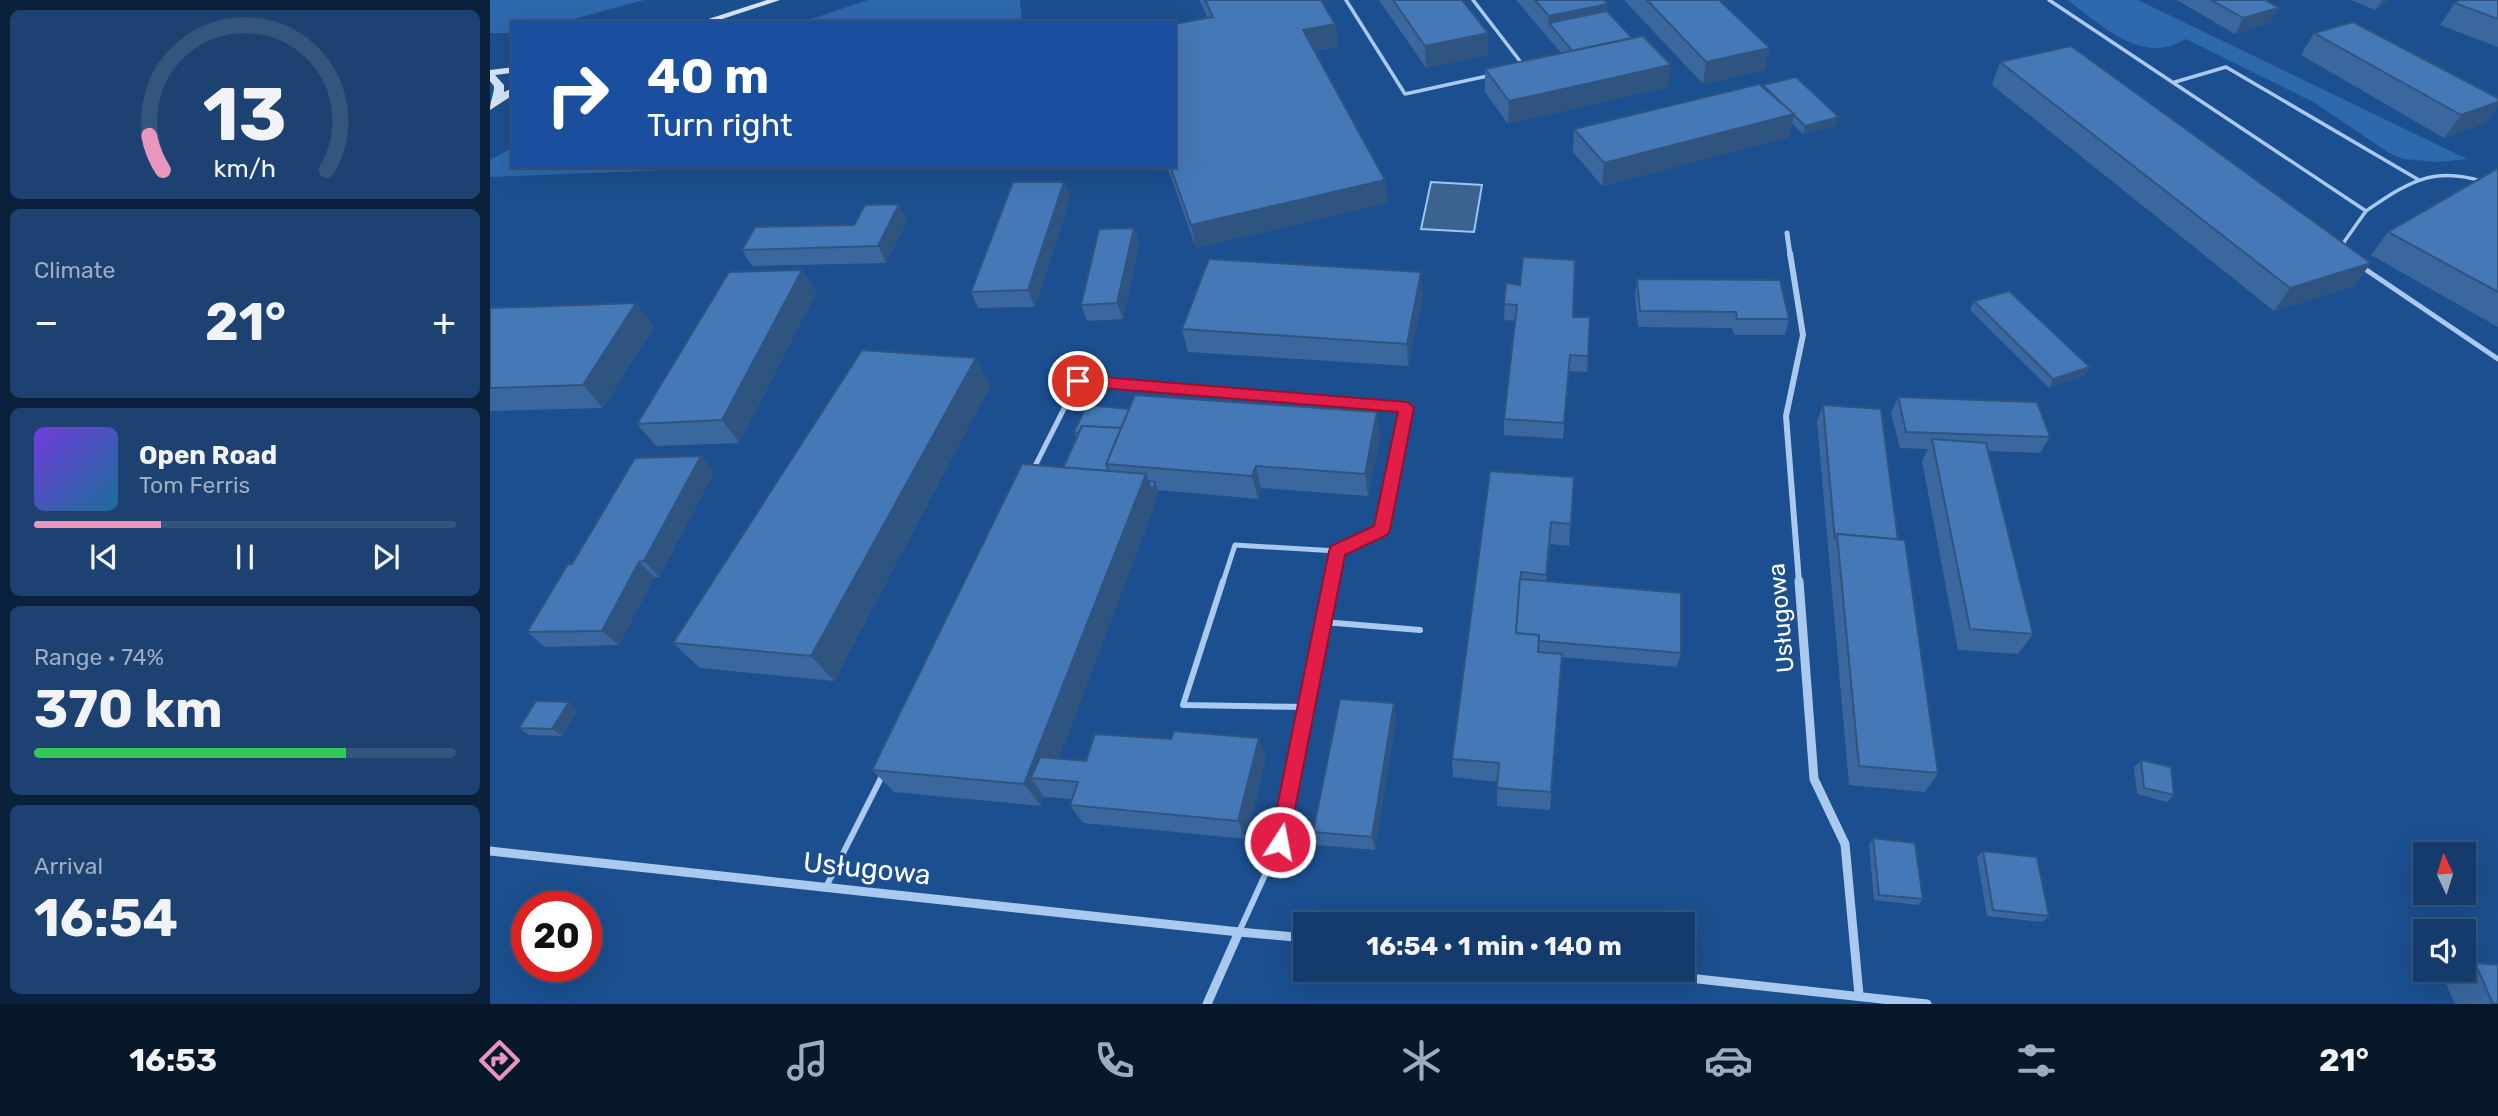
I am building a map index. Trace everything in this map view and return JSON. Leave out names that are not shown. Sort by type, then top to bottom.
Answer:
[{"type":"main road","points":[[708,21],[776,0]]},
{"type":"main road","points":[[492,104],[499,93],[499,85],[490,74],[511,70]]},
{"type":"main road","points":[[492,104],[511,92]]},
{"type":"street","name":"Usługowa","points":[[1787,233],[1803,335],[1786,416],[1814,779],[1845,844],[1859,995]]},
{"type":"street","name":"Usługowa","points":[[490,851],[1293,937]]},
{"type":"street","points":[[1207,1004],[1240,932]]},
{"type":"street","points":[[1695,978],[1927,1004]]},
{"type":"lane","points":[[1346,0],[1405,94],[1499,73]]},
{"type":"lane","points":[[1473,0],[1525,67],[1512,70]]},
{"type":"lane","points":[[2049,0],[2366,211]]},
{"type":"lane","points":[[2175,82],[2225,67],[2253,80],[2419,180]]},
{"type":"lane","points":[[2346,254],[2344,242],[2366,211],[2405,185],[2436,173],[2450,172],[2466,174],[2487,184]]},
{"type":"lane","points":[[2359,265],[2498,359]]},
{"type":"lane","points":[[1028,480],[1078,381],[1407,407],[1382,530],[1337,551],[1235,545],[1183,705],[1306,707]]},
{"type":"lane","points":[[1240,932],[1280,842],[1337,551]]},
{"type":"lane","points":[[1323,622],[1420,630]]},
{"type":"lane","points":[[826,887],[886,766]]},
{"type":"shaded area","points":[[490,0],[644,0],[566,21],[511,21],[511,33],[490,33]]},
{"type":"shaded area","points":[[868,0],[1020,0],[1022,21],[805,21]]},
{"type":"shaded area","points":[[2067,0],[2138,0],[2467,159],[2439,162],[2404,159],[2389,153],[2315,103],[2186,39],[2166,47],[2139,46],[2113,34]]},
{"type":"shaded area","points":[[511,148],[511,168],[720,168],[490,177],[490,160]]},
{"type":"shaded area","points":[[1431,182],[1482,185],[1474,232],[1421,229]]},
{"type":"building","points":[[1205,0],[1321,0],[1335,24],[1303,30],[1385,180],[1191,225],[1171,168],[1176,168],[1176,24],[1213,17]]},
{"type":"building","points":[[1393,0],[1462,0],[1488,33],[1425,46]]},
{"type":"building","points":[[1535,0],[1604,0],[1608,4],[1549,16]]},
{"type":"building","points":[[1647,0],[1719,0],[1770,48],[1706,62]]},
{"type":"building","points":[[2211,0],[2265,0],[2279,8],[2243,18]]},
{"type":"building","points":[[2459,0],[2498,0],[2498,19],[2455,3]]},
{"type":"building","points":[[1607,11],[1632,38],[1572,51],[1549,23]]},
{"type":"building","points":[[2353,22],[2498,98],[2498,102],[2461,115],[2314,33]]},
{"type":"building","points":[[1643,36],[1671,65],[1509,101],[1485,69]]},
{"type":"building","points":[[2071,46],[2371,263],[2290,288],[2000,62]]},
{"type":"building","points":[[1796,77],[1839,117],[1805,126],[1763,85]]},
{"type":"building","points":[[1759,84],[1794,114],[1604,163],[1574,129]]},
{"type":"building","points":[[2498,168],[2498,292],[2388,232]]},
{"type":"building","points":[[1013,182],[1064,182],[1028,290],[971,292]]},
{"type":"building","points":[[899,204],[878,246],[742,250],[755,227],[854,225],[865,205]]},
{"type":"building","points":[[1134,228],[1117,303],[1081,305],[1099,229]]},
{"type":"building","points":[[1523,257],[1575,260],[1573,317],[1590,317],[1588,356],[1570,355],[1564,423],[1504,419],[1517,305],[1504,304],[1506,283],[1520,285]]},
{"type":"building","points":[[1209,259],[1421,272],[1407,344],[1182,329]]},
{"type":"building","points":[[802,270],[722,420],[637,424],[729,272]]},
{"type":"building","points":[[1637,279],[1780,280],[1789,319],[1737,319],[1736,312],[1640,311]]},
{"type":"building","points":[[2009,291],[2090,367],[2053,379],[1974,301]]},
{"type":"building","points":[[636,303],[583,385],[490,388],[490,308]]},
{"type":"building","points":[[862,350],[976,358],[811,656],[673,643]]},
{"type":"building","points":[[1135,395],[1377,412],[1365,474],[1256,466],[1252,476],[1106,464]]},
{"type":"building","points":[[1898,397],[2037,402],[2050,437],[1906,432]]},
{"type":"building","points":[[1087,405],[1129,409],[1121,428],[1082,426],[1078,433],[1074,432]]},
{"type":"building","points":[[1823,405],[1881,409],[1898,540],[1837,534],[1835,540]]},
{"type":"building","points":[[1082,426],[1121,428],[1106,464],[1109,471],[1063,468]]},
{"type":"building","points":[[1932,439],[1986,443],[2033,634],[1970,629]]},
{"type":"building","points":[[701,456],[602,631],[527,632],[568,564],[572,564],[635,458]]},
{"type":"building","points":[[1022,464],[1146,474],[1024,784],[872,770]]},
{"type":"building","points":[[1490,471],[1574,477],[1571,524],[1551,522],[1546,575],[1521,572],[1516,633],[1539,635],[1538,652],[1562,654],[1551,792],[1497,788],[1499,763],[1452,759]]},
{"type":"building","points":[[1148,481],[1155,482],[1152,491]]},
{"type":"building","points":[[1837,534],[1905,540],[1938,773],[1859,766]]},
{"type":"building","points":[[1520,579],[1681,593],[1681,653],[1539,641],[1539,635],[1516,633]]},
{"type":"building","points":[[1340,699],[1394,703],[1372,837],[1313,832]]},
{"type":"building","points":[[536,701],[569,702],[552,729],[519,728]]},
{"type":"building","points":[[1174,731],[1259,738],[1238,821],[1070,805],[1078,782],[1031,778],[1040,757],[1086,761],[1095,734],[1171,739]]},
{"type":"building","points":[[2141,760],[2171,767],[2174,795],[2144,788]]},
{"type":"building","points":[[1873,838],[1915,843],[1923,899],[1879,895]]},
{"type":"building","points":[[1983,851],[2037,857],[2049,916],[1993,910]]},
{"type":"building","points":[[2476,963],[2498,965],[2498,1004],[2493,1004]]},
{"type":"route","points":[[1078,381],[1407,407],[1382,530],[1337,551],[1280,842]]}]
